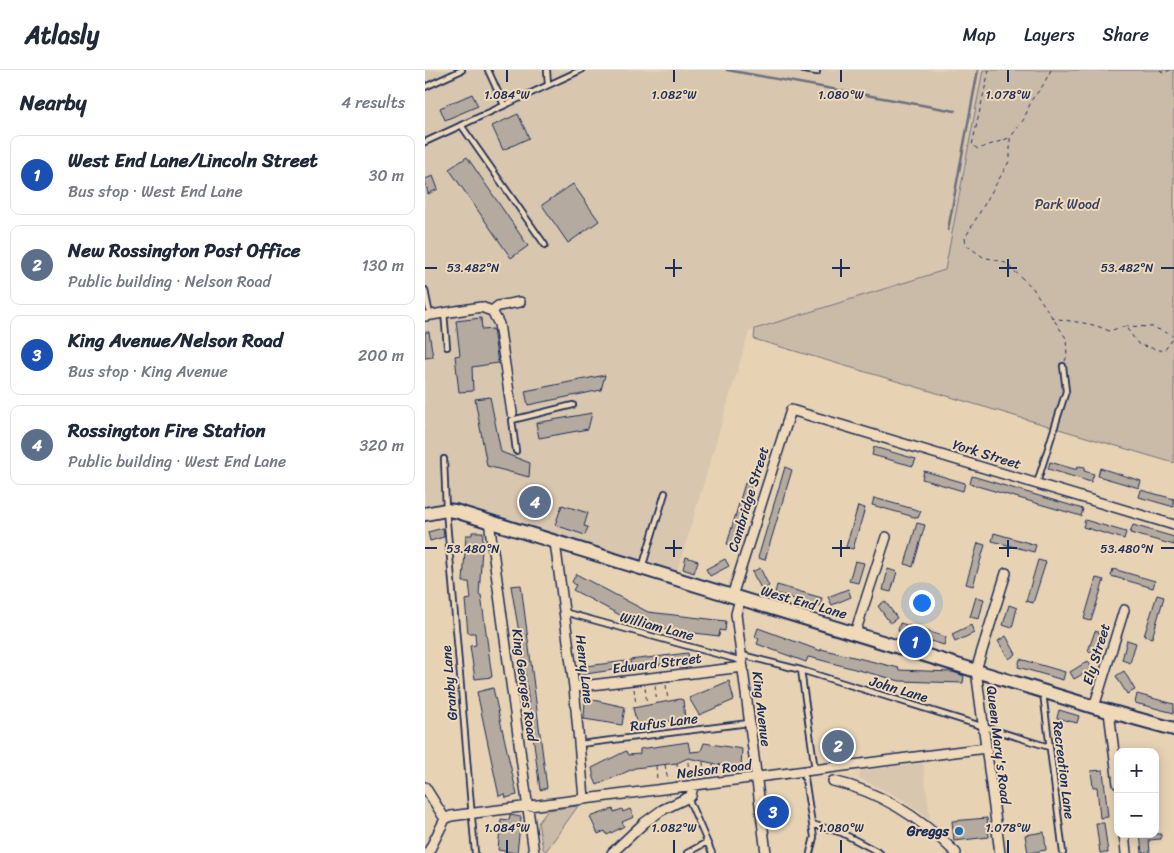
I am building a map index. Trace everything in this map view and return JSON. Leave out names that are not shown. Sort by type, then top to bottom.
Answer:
[{"type":"street","points":[[492,311],[498,306],[520,302]]},
{"type":"street","points":[[428,315],[481,307],[492,311],[499,324],[512,417]]},
{"type":"street","name":"York Street","points":[[791,410],[1174,525]]},
{"type":"street","name":"Cambridge Street","points":[[736,598],[791,410]]},
{"type":"street","name":"West End Lane","points":[[425,514],[446,510],[489,521],[1109,712],[1174,729]]},
{"type":"street","name":"King Georges Road","points":[[489,521],[534,853]]},
{"type":"street","points":[[855,633],[886,537]]},
{"type":"street","name":"Henry Lane","points":[[555,542],[574,687],[585,798]]},
{"type":"street","points":[[976,670],[1006,573]]},
{"type":"street","name":"King Avenue","points":[[736,598],[736,614],[766,853]]},
{"type":"street","name":"Ely Street","points":[[1095,707],[1124,610]]},
{"type":"street","name":"Edward Street","points":[[574,687],[654,678],[743,661]]},
{"type":"street","name":"Queen Mary's Road","points":[[976,670],[999,853]]},
{"type":"street","points":[[1109,712],[1114,752]]},
{"type":"street","name":"Nelson Road","points":[[445,819],[451,816],[585,798],[815,771],[986,748]]},
{"type":"street","points":[[833,781],[859,788],[897,806],[920,821],[956,853]]},
{"type":"street","points":[[612,853],[644,823],[662,810],[688,798],[693,793],[692,786]]},
{"type":"street","points":[[425,787],[445,819],[428,853]]},
{"type":"street","points":[[1124,838],[1126,853]]},
{"type":"lane","points":[[425,86],[462,70]]},
{"type":"lane","points":[[488,70],[504,105]]},
{"type":"lane","points":[[547,70],[548,85]]},
{"type":"lane","points":[[425,142],[581,70]]},
{"type":"lane","points":[[804,70],[817,72],[816,70]]},
{"type":"lane","points":[[461,125],[545,245]]},
{"type":"lane","points":[[425,290],[428,315]]},
{"type":"lane","points":[[444,312],[447,347]]},
{"type":"lane","points":[[1037,483],[1066,391],[1063,366]]},
{"type":"lane","points":[[516,451],[512,417],[573,405]]},
{"type":"lane","name":"Granby Lane","points":[[444,459],[446,510],[475,853]]},
{"type":"lane","points":[[642,569],[665,492]]},
{"type":"lane","name":"William Lane","points":[[564,612],[743,661]]},
{"type":"lane","name":"John Lane","points":[[743,661],[801,670],[1049,746]]},
{"type":"lane","points":[[801,670],[815,771]]},
{"type":"lane","name":"Recreation Lane","points":[[1043,691],[1063,853]]},
{"type":"lane","name":"Rufus Lane","points":[[580,744],[751,722]]},
{"type":"lane","points":[[804,772],[814,837],[810,853]]},
{"type":"lane","points":[[688,798],[712,853]]},
{"type":"lane","points":[[812,824],[842,833],[880,853]]},
{"type":"lane","points":[[687,853],[707,842]]},
{"type":"path","points":[[989,70],[972,145],[978,149],[1010,138]]},
{"type":"path","points":[[1051,70],[1010,138],[1010,160],[965,238],[966,245],[983,257],[1004,262],[1032,287],[1065,338],[1067,356],[1063,366]]},
{"type":"path","points":[[1160,70],[1164,73],[1170,70]]},
{"type":"path","points":[[1051,317],[1066,322],[1095,324],[1109,331],[1125,326],[1153,327],[1174,337],[1164,351],[1139,346],[1125,326]]},
{"type":"path","points":[[639,667],[650,665]]},
{"type":"path","points":[[664,676],[668,700]]},
{"type":"path","points":[[654,678],[658,702]]},
{"type":"path","points":[[643,679],[647,703]]},
{"type":"path","points":[[633,680],[637,705]]},
{"type":"path","points":[[687,762],[692,786]]},
{"type":"path","points":[[703,763],[705,784]]},
{"type":"path","points":[[676,764],[680,787]]},
{"type":"path","points":[[666,765],[669,788]]},
{"type":"path","points":[[656,767],[659,789]]},
{"type":"shaded area","points":[[425,70],[983,70],[945,270],[749,332],[677,572],[443,514],[425,519]]},
{"type":"shaded area","points":[[923,763],[930,819],[902,799],[859,778],[861,771]]},
{"type":"green space","name":"Park Wood","points":[[983,70],[1174,70],[1174,463],[754,339],[755,329],[945,270]]},
{"type":"green space","points":[[578,806],[546,851],[543,849],[538,823],[548,810]]},
{"type":"building","points":[[472,94],[478,106],[445,120],[440,108]]},
{"type":"building","points":[[518,114],[529,138],[503,150],[492,126]]},
{"type":"building","points":[[467,157],[528,246],[511,258],[449,169]]},
{"type":"building","points":[[433,176],[438,189],[428,194],[425,179]]},
{"type":"building","points":[[573,184],[599,221],[568,243],[542,205]]},
{"type":"building","points":[[481,318],[482,330],[493,329],[498,363],[472,367],[473,391],[459,392],[455,356],[460,355],[456,321]]},
{"type":"building","points":[[425,332],[429,332],[433,357],[425,358]]},
{"type":"building","points":[[605,375],[601,390],[528,405],[525,391]]},
{"type":"building","points":[[490,397],[501,452],[530,463],[529,477],[487,466],[475,399]]},
{"type":"building","points":[[592,413],[588,429],[539,438],[536,423]]},
{"type":"building","points":[[874,447],[916,459],[913,466],[872,455]]},
{"type":"building","points":[[1050,462],[1074,469],[1077,469],[1078,466],[1085,467],[1084,471],[1094,474],[1091,482],[1048,469]]},
{"type":"building","points":[[785,467],[792,470],[765,560],[758,558]]},
{"type":"building","points":[[1100,468],[1141,481],[1139,488],[1098,476]]},
{"type":"building","points":[[924,471],[965,483],[963,491],[922,479]]},
{"type":"building","points":[[972,476],[1083,509],[1081,516],[970,484]]},
{"type":"building","points":[[745,483],[752,485],[734,546],[727,544]]},
{"type":"building","points":[[1141,490],[1174,499],[1174,507],[1139,497]]},
{"type":"building","points":[[536,493],[548,499],[544,514],[522,506],[526,495],[535,497]]},
{"type":"building","points":[[874,498],[921,511],[918,518],[872,505]]},
{"type":"building","points":[[562,505],[588,513],[584,526],[588,527],[585,535],[555,525]]},
{"type":"building","points":[[858,506],[865,508],[853,549],[846,547]]},
{"type":"building","points":[[1085,520],[1126,532],[1124,539],[1083,527]]},
{"type":"building","points":[[917,523],[925,525],[913,567],[905,564]]},
{"type":"building","points":[[1133,525],[1174,537],[1174,545],[1130,533]]},
{"type":"building","points":[[443,528],[444,537],[430,541],[428,532]]},
{"type":"building","points":[[472,532],[483,532],[479,595],[481,595],[492,677],[475,679],[470,646],[476,645],[475,633],[468,633],[465,600],[471,599],[469,582],[463,582],[466,535],[472,535]]},
{"type":"building","points":[[994,533],[1036,545],[1034,552],[992,541]]},
{"type":"building","points":[[978,543],[985,545],[973,586],[966,584]]},
{"type":"building","points":[[686,557],[698,561],[694,573],[683,569]]},
{"type":"building","points":[[725,559],[729,566],[710,576],[706,569]]},
{"type":"building","points":[[1038,560],[1046,562],[1033,603],[1026,601]]},
{"type":"building","points":[[855,561],[864,563],[858,583],[849,581]]},
{"type":"building","points":[[760,568],[769,586],[762,590],[752,572]]},
{"type":"building","points":[[888,569],[897,572],[891,592],[883,590]]},
{"type":"building","points":[[1113,569],[1155,581],[1153,588],[1111,576]]},
{"type":"building","points":[[576,574],[648,612],[726,621],[725,631],[720,630],[719,636],[652,628],[652,622],[636,617],[633,622],[573,590],[576,585],[572,582]]},
{"type":"building","points":[[1096,578],[1104,580],[1091,621],[1084,619]]},
{"type":"building","points":[[521,585],[547,788],[540,790],[522,650],[511,586]]},
{"type":"building","points":[[777,585],[822,598],[820,607],[775,593]]},
{"type":"building","points":[[848,589],[851,597],[832,605],[828,597]]},
{"type":"building","points":[[1157,595],[1164,597],[1152,638],[1144,636]]},
{"type":"building","points":[[976,597],[984,599],[979,619],[970,617]]},
{"type":"building","points":[[885,601],[897,618],[890,623],[878,606]]},
{"type":"building","points":[[1009,605],[1017,608],[1012,628],[1003,625]]},
{"type":"building","points":[[900,623],[946,637],[944,645],[898,631]]},
{"type":"building","points":[[971,625],[974,633],[955,642],[952,634]]},
{"type":"building","points":[[758,628],[821,651],[821,649],[899,668],[898,670],[953,672],[964,676],[963,683],[900,681],[813,658],[808,657],[806,662],[757,644],[759,639],[755,637]]},
{"type":"building","points":[[1095,631],[1103,634],[1097,654],[1088,651]]},
{"type":"building","points":[[1006,636],[1016,654],[1009,659],[998,641]]},
{"type":"building","points":[[1127,640],[1136,643],[1130,663],[1122,660]]},
{"type":"building","points":[[688,653],[689,661],[631,668],[630,660]]},
{"type":"building","points":[[1020,659],[1065,672],[1063,680],[1018,667]]},
{"type":"building","points":[[627,661],[626,668],[579,675],[578,667]]},
{"type":"building","points":[[1088,661],[1092,669],[1074,679],[1070,672]]},
{"type":"building","points":[[1124,671],[1135,690],[1127,694],[1116,676]]},
{"type":"building","points":[[729,681],[734,700],[699,715],[689,698]]},
{"type":"building","points":[[493,688],[517,795],[506,798],[505,794],[499,796],[477,692]]},
{"type":"building","points":[[1137,694],[1174,704],[1174,713],[1135,703]]},
{"type":"building","points":[[589,699],[625,707],[622,725],[584,719],[585,700]]},
{"type":"building","points":[[683,700],[685,719],[637,725],[633,708]]},
{"type":"building","points":[[1059,710],[1079,716],[1077,723],[1057,718]]},
{"type":"building","points":[[688,742],[690,752],[701,751],[704,743],[742,749],[741,769],[688,758],[677,763],[635,768],[597,785],[594,778],[592,768],[626,751],[628,755],[640,754],[640,749]]},
{"type":"building","points":[[1103,770],[1108,817],[1100,818],[1097,787],[1093,787],[1091,771]]},
{"type":"building","points":[[613,809],[614,812],[622,809],[623,812],[630,809],[634,817],[622,822],[624,826],[607,835],[605,831],[598,834],[590,817]]},
{"type":"building","points":[[510,815],[521,817],[517,853],[498,850],[501,819],[509,820]]},
{"type":"building","points":[[987,818],[989,837],[954,841],[952,821]]},
{"type":"building","points":[[1096,823],[1104,823],[1108,853],[1100,853]]},
{"type":"building","points":[[1044,832],[1046,850],[1028,853],[1025,835]]},
{"type":"building","points":[[1159,834],[1161,834],[1161,839],[1149,840],[1150,853],[1142,853],[1140,838],[1159,838]]},
{"type":"waterway","points":[[727,70],[955,111]]},
{"type":"waterway","points":[[948,230],[978,70]]},
{"type":"place","name":"Rossington Fire Station","points":[[535,502]]},
{"type":"place","name":"West End Lane/Lincoln Street","points":[[915,642]]},
{"type":"place","name":"New Rossington Post Office","points":[[838,746]]},
{"type":"place","name":"King Avenue/Nelson Road","points":[[773,812]]},
{"type":"place","name":"Greggs","points":[[959,831]]}]
